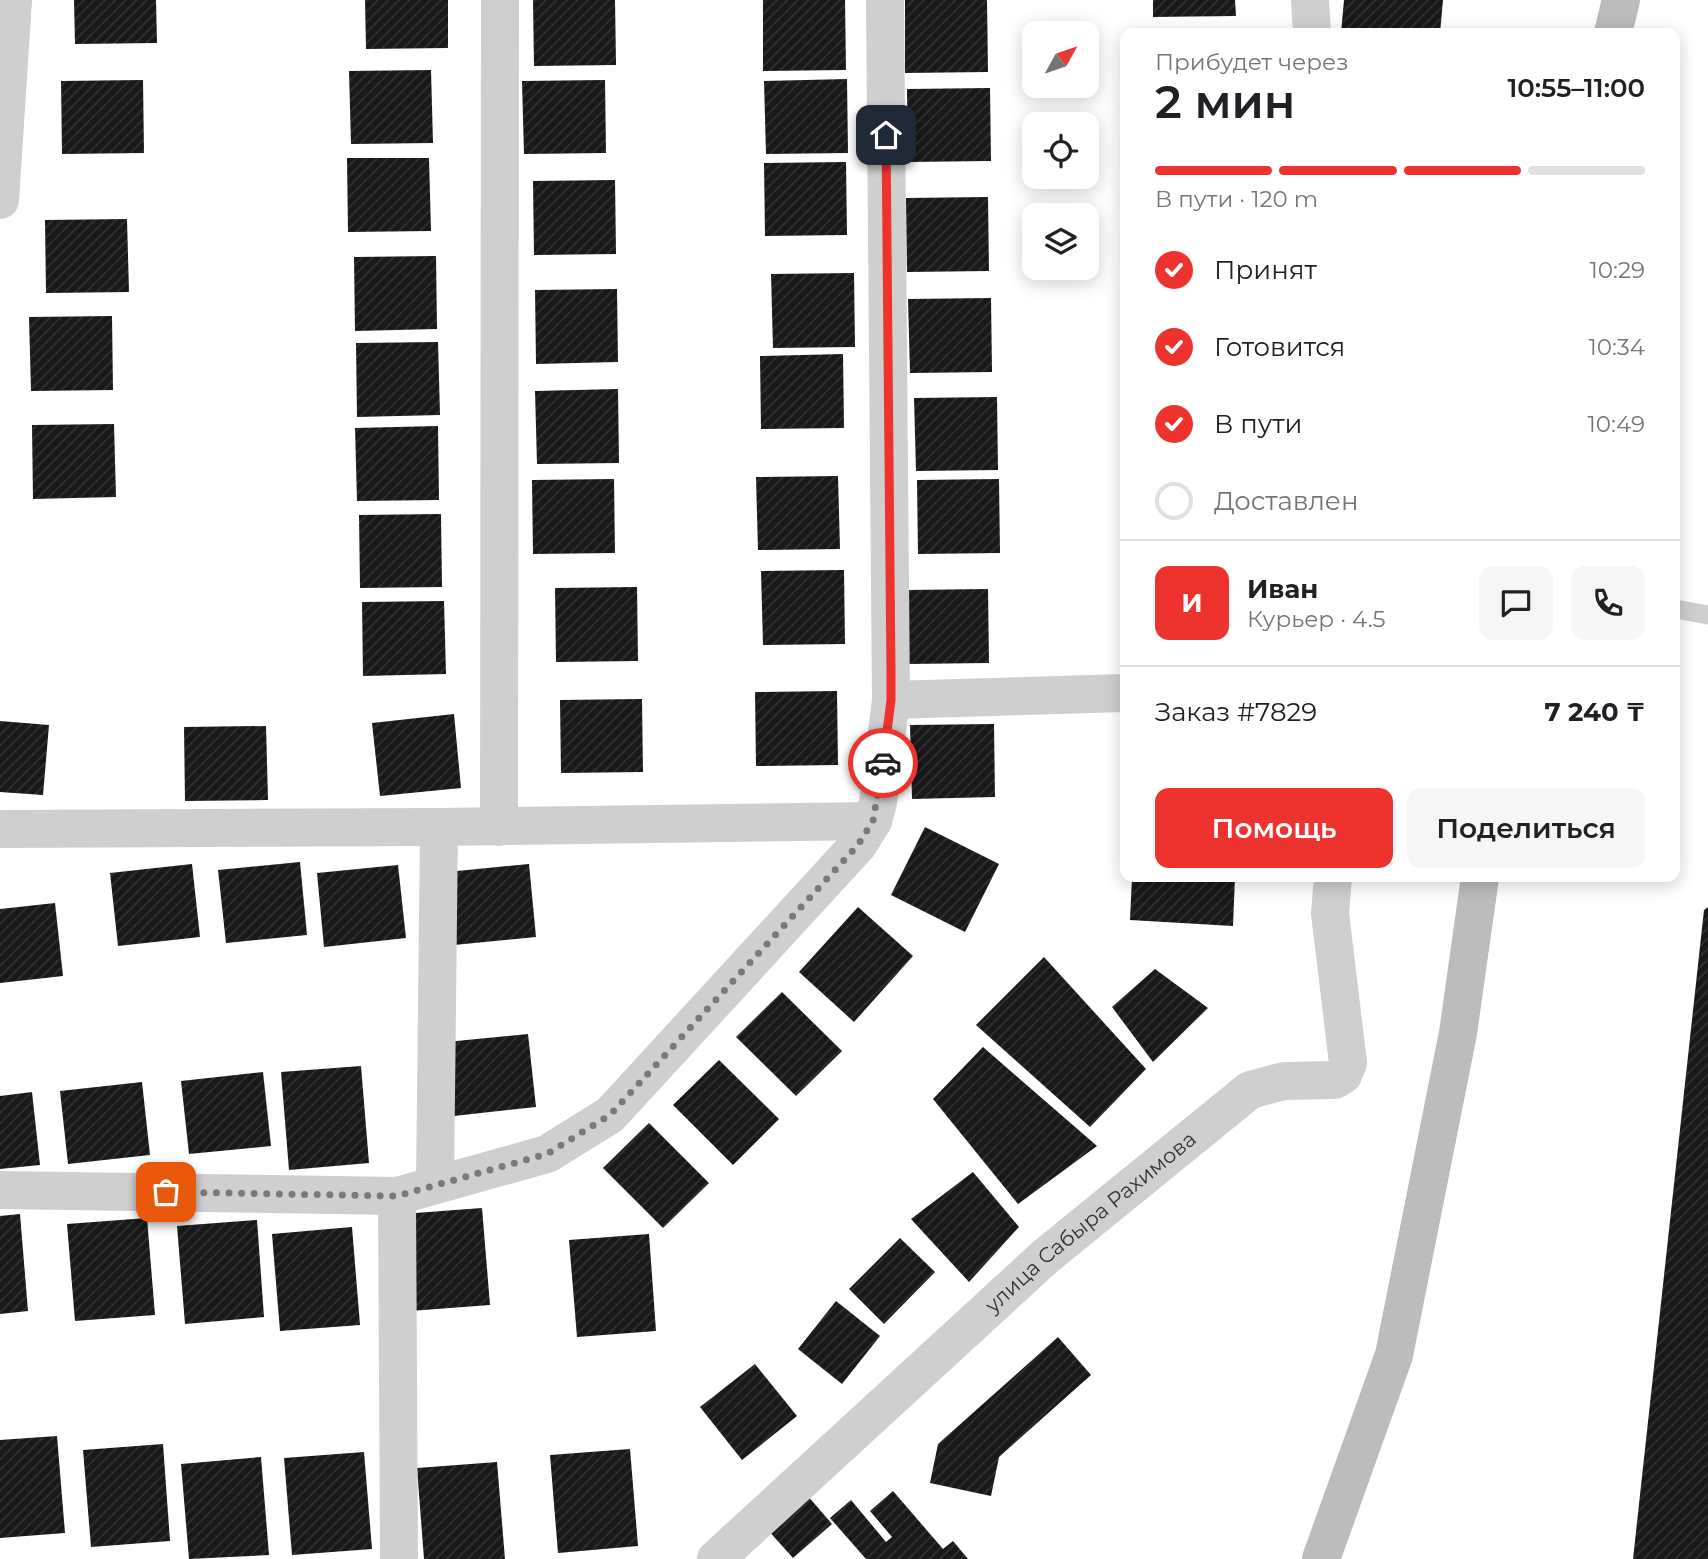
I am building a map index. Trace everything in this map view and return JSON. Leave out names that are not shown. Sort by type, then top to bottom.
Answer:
[{"type":"main road","points":[[1614,28],[1621,0]]},
{"type":"main road","points":[[1323,1559],[1394,1355],[1458,1033],[1479,882]]},
{"type":"street","points":[[0,200],[13,0]]},
{"type":"street","points":[[499,827],[500,0]]},
{"type":"street","points":[[0,1190],[397,1196],[547,1154],[610,1115],[858,845],[873,821],[878,802],[891,700],[885,0]]},
{"type":"street","points":[[1310,0],[1312,28]]},
{"type":"street","points":[[891,700],[1120,693]]},
{"type":"street","points":[[0,829],[499,827],[873,821]]},
{"type":"street","points":[[435,1185],[439,827]]},
{"type":"street","name":"улица Сабыра Рахимова","points":[[716,1559],[1046,1256],[1250,1090],[1284,1081],[1335,1080],[1343,1075],[1348,1063],[1329,913],[1332,882]]},
{"type":"street","points":[[397,1196],[399,1559]]},
{"type":"lane","points":[[1680,610],[1708,615]]},
{"type":"building","points":[[74,0],[156,0],[157,43],[75,44]]},
{"type":"building","points":[[365,0],[448,0],[448,48],[366,49]]},
{"type":"building","points":[[533,0],[615,0],[616,65],[534,66]]},
{"type":"building","points":[[763,0],[845,0],[846,70],[763,71]]},
{"type":"building","points":[[905,0],[987,0],[988,72],[905,73]]},
{"type":"building","points":[[1153,0],[1235,0],[1236,16],[1153,17]]},
{"type":"building","points":[[1344,0],[1443,0],[1440,28],[1341,28]]},
{"type":"building","points":[[431,70],[433,143],[351,144],[349,71]]},
{"type":"building","points":[[847,79],[848,153],[766,154],[764,81]]},
{"type":"building","points":[[143,80],[144,153],[62,154],[61,81]]},
{"type":"building","points":[[605,80],[606,153],[524,154],[522,81]]},
{"type":"building","points":[[990,88],[991,161],[908,162],[907,89]]},
{"type":"building","points":[[347,158],[429,158],[431,231],[348,232]]},
{"type":"building","points":[[846,162],[847,235],[765,236],[764,163]]},
{"type":"building","points":[[615,180],[616,254],[534,255],[533,181]]},
{"type":"building","points":[[988,197],[989,271],[907,272],[906,198]]},
{"type":"building","points":[[127,219],[129,292],[46,293],[45,220]]},
{"type":"building","points":[[436,256],[437,329],[355,331],[354,257]]},
{"type":"building","points":[[854,273],[855,347],[773,348],[771,274]]},
{"type":"building","points":[[617,289],[618,362],[536,364],[535,290]]},
{"type":"building","points":[[991,298],[992,372],[910,373],[908,299]]},
{"type":"building","points":[[112,316],[113,390],[31,391],[29,317]]},
{"type":"building","points":[[438,342],[440,415],[357,417],[356,343]]},
{"type":"building","points":[[843,354],[844,428],[761,429],[760,356]]},
{"type":"building","points":[[618,389],[619,463],[537,464],[535,391]]},
{"type":"building","points":[[997,397],[998,470],[916,471],[914,398]]},
{"type":"building","points":[[114,424],[116,497],[33,499],[32,425]]},
{"type":"building","points":[[438,426],[439,500],[357,501],[355,428]]},
{"type":"building","points":[[838,476],[840,549],[758,550],[756,477]]},
{"type":"building","points":[[614,479],[615,553],[533,554],[532,480]]},
{"type":"building","points":[[999,479],[1000,553],[918,554],[917,480]]},
{"type":"building","points":[[441,514],[442,587],[360,588],[359,515]]},
{"type":"building","points":[[844,570],[845,644],[763,645],[761,571]]},
{"type":"building","points":[[637,587],[638,661],[556,662],[555,588]]},
{"type":"building","points":[[988,589],[989,663],[907,664],[906,590]]},
{"type":"building","points":[[444,601],[446,674],[363,676],[362,602]]},
{"type":"building","points":[[837,691],[838,765],[756,766],[755,692]]},
{"type":"building","points":[[642,699],[643,772],[561,773],[560,700]]},
{"type":"building","points":[[454,714],[461,788],[380,796],[372,723]]},
{"type":"building","points":[[0,721],[49,725],[43,795],[0,792]]},
{"type":"building","points":[[994,724],[995,797],[912,799],[910,725]]},
{"type":"building","points":[[266,726],[268,800],[185,801],[184,727]]},
{"type":"building","points":[[925,827],[999,864],[965,932],[891,895]]},
{"type":"building","points":[[300,862],[307,935],[226,943],[218,870]]},
{"type":"building","points":[[192,864],[200,937],[118,946],[110,873]]},
{"type":"building","points":[[529,864],[536,937],[454,945],[447,872]]},
{"type":"building","points":[[398,865],[406,938],[324,947],[317,873]]},
{"type":"building","points":[[1132,882],[1235,882],[1233,926],[1130,920]]},
{"type":"building","points":[[55,903],[63,976],[0,983],[0,909]]},
{"type":"building","points":[[858,907],[913,956],[854,1022],[799,972]]},
{"type":"building","points":[[1708,907],[1708,1559],[1633,1559],[1704,910]]},
{"type":"building","points":[[1044,957],[1146,1069],[1090,1127],[976,1025]]},
{"type":"building","points":[[1155,969],[1208,1008],[1153,1062],[1112,1007]]},
{"type":"building","points":[[782,992],[842,1051],[796,1096],[736,1037]]},
{"type":"building","points":[[528,1034],[536,1107],[454,1116],[446,1042]]},
{"type":"building","points":[[983,1047],[1097,1146],[1018,1204],[933,1099]]},
{"type":"building","points":[[719,1060],[779,1119],[733,1165],[673,1105]]},
{"type":"building","points":[[361,1066],[369,1163],[289,1170],[281,1072]]},
{"type":"building","points":[[263,1072],[271,1146],[189,1154],[181,1081]]},
{"type":"building","points":[[142,1082],[150,1155],[68,1164],[60,1091]]},
{"type":"building","points":[[32,1092],[40,1165],[0,1169],[0,1096]]},
{"type":"building","points":[[649,1123],[709,1183],[663,1228],[603,1168]]},
{"type":"building","points":[[973,1172],[1019,1227],[969,1282],[911,1219]]},
{"type":"building","points":[[482,1208],[490,1305],[410,1311],[402,1214]]},
{"type":"building","points":[[20,1214],[28,1311],[0,1314],[0,1216]]},
{"type":"building","points":[[147,1218],[155,1315],[75,1321],[67,1224]]},
{"type":"building","points":[[257,1220],[264,1317],[185,1324],[177,1226]]},
{"type":"building","points":[[352,1227],[360,1325],[280,1331],[272,1234]]},
{"type":"building","points":[[649,1234],[656,1331],[577,1337],[569,1240]]},
{"type":"building","points":[[900,1238],[935,1272],[884,1324],[849,1289]]},
{"type":"building","points":[[836,1301],[880,1336],[842,1384],[798,1349]]},
{"type":"building","points":[[1058,1337],[1091,1375],[999,1457],[991,1496],[930,1483],[938,1444]]},
{"type":"building","points":[[755,1364],[797,1416],[742,1460],[700,1407]]},
{"type":"building","points":[[57,1436],[65,1533],[0,1538],[0,1440]]},
{"type":"building","points":[[163,1444],[170,1541],[91,1547],[83,1450]]},
{"type":"building","points":[[630,1449],[638,1546],[558,1553],[550,1455]]},
{"type":"building","points":[[364,1452],[372,1549],[292,1555],[284,1458]]},
{"type":"building","points":[[261,1457],[269,1555],[189,1559],[181,1464]]},
{"type":"building","points":[[497,1462],[505,1559],[424,1559],[417,1468]]},
{"type":"building","points":[[893,1491],[943,1549],[953,1541],[968,1559],[866,1559],[830,1518],[851,1500],[886,1542],[892,1537],[870,1511]]},
{"type":"building","points":[[807,1495],[832,1524],[793,1558],[767,1529]]},
{"type":"way so far","points":[[166,1192],[397,1196],[547,1154],[610,1115],[858,845],[873,821],[883,763]]},
{"type":"route","points":[[883,763],[891,700],[886,135]]}]
